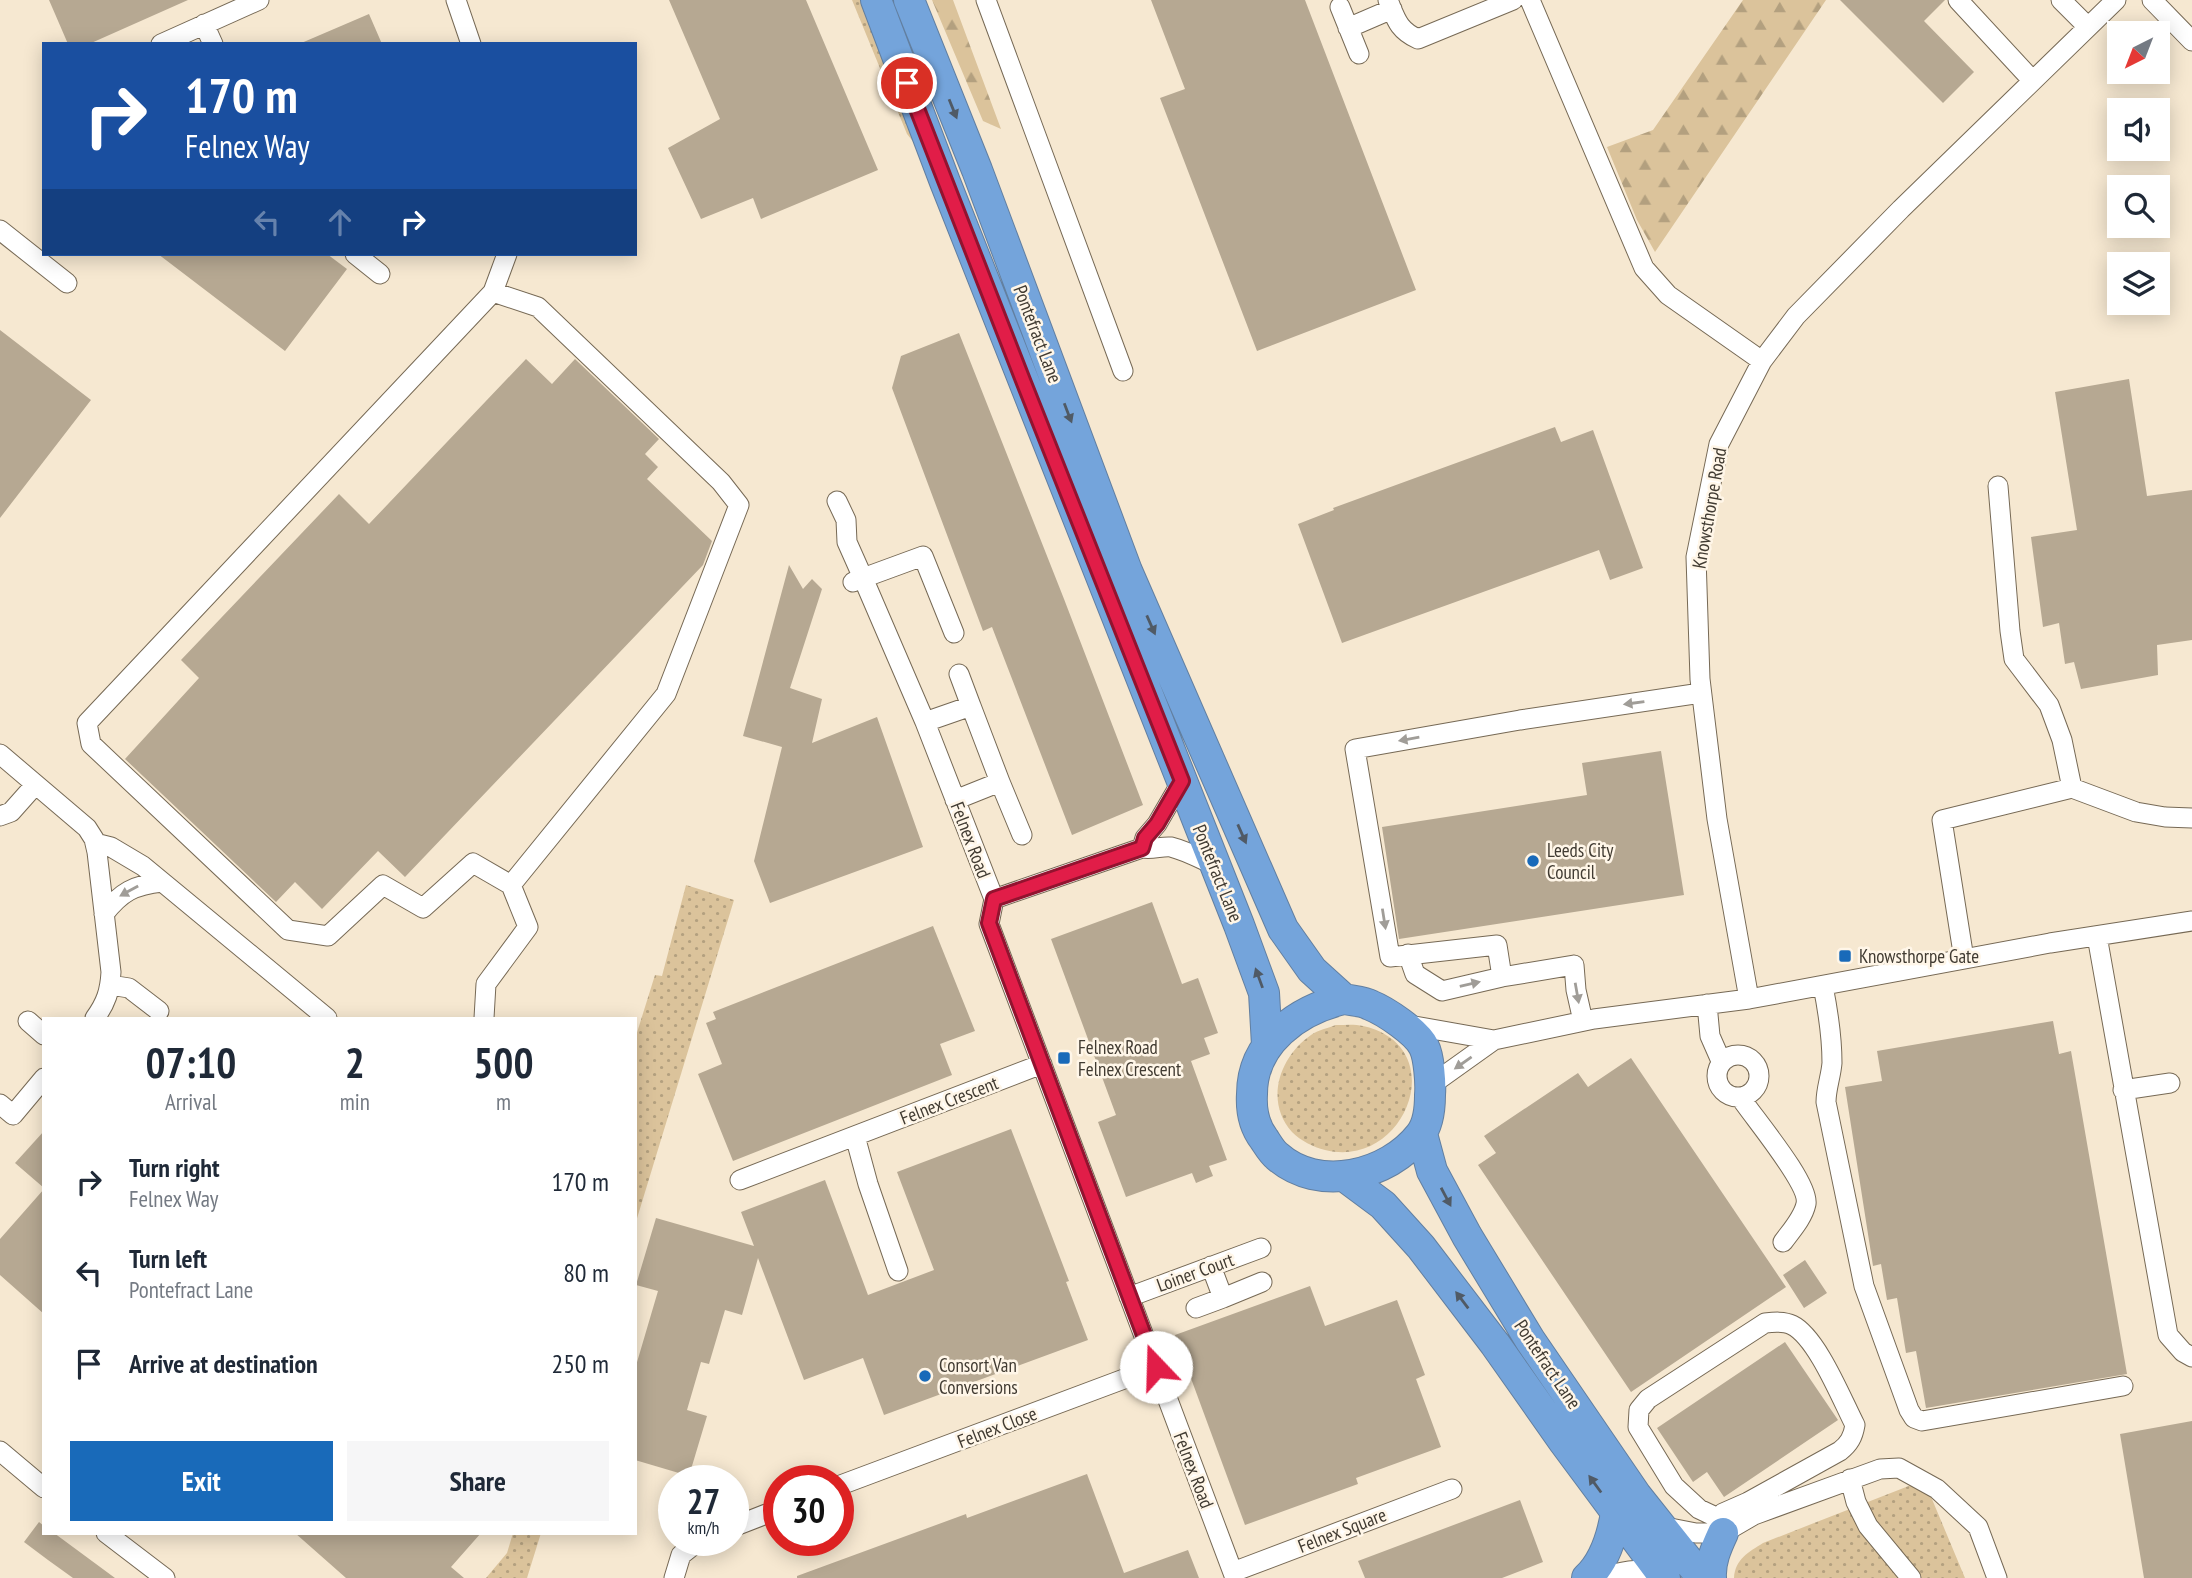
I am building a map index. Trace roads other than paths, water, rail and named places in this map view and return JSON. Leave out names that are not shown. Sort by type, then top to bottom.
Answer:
[{"type":"highway","name":"Pontefract Lane","points":[[876,0],[1264,993],[1267,1045]]},
{"type":"highway","name":"Pontefract Lane","points":[[909,0],[977,170],[1128,571],[1283,929],[1312,970],[1344,999]]},
{"type":"highway","points":[[1344,999],[1369,1004],[1403,1024],[1424,1046],[1431,1085],[1430,1108],[1422,1134],[1401,1154],[1370,1170],[1344,1176],[1322,1176],[1299,1171],[1276,1156],[1259,1133],[1251,1110],[1252,1086],[1256,1064],[1267,1045],[1284,1028],[1322,1004],[1344,999]]},
{"type":"highway","name":"Pontefract Lane","points":[[1422,1134],[1432,1171],[1467,1236],[1523,1329],[1636,1495],[1702,1578]]},
{"type":"highway","name":"Pontefract Lane","points":[[1344,1176],[1383,1205],[1421,1247],[1665,1578]]},
{"type":"highway","points":[[1587,1578],[1595,1570],[1609,1543],[1616,1513]]},
{"type":"highway","points":[[1710,1578],[1720,1526]]},
{"type":"street","points":[[164,42],[259,0]]},
{"type":"street","points":[[456,0],[470,42]]},
{"type":"street","points":[[986,0],[1123,371]]},
{"type":"street","points":[[1348,28],[1390,5],[1397,22],[1406,33],[1418,38],[1513,0]]},
{"type":"street","points":[[1530,0],[1644,268],[1668,295],[1762,361]]},
{"type":"street","points":[[1958,0],[2032,80]]},
{"type":"street","points":[[2061,0],[2088,27]]},
{"type":"street","name":"Knowsthorpe Road","points":[[1749,999],[1717,818],[1701,693],[1696,557],[1719,444],[1762,361],[1796,316],[2116,0]]},
{"type":"street","points":[[2152,0],[2192,41]]},
{"type":"street","points":[[1340,7],[1359,54]]},
{"type":"street","points":[[204,24],[212,42]]},
{"type":"street","points":[[0,230],[67,283]]},
{"type":"street","points":[[358,256],[380,274]]},
{"type":"street","points":[[484,1017],[486,984],[528,927],[511,885],[472,863],[423,908],[383,885],[328,936],[288,930],[91,744],[87,723],[493,292],[506,256]]},
{"type":"street","points":[[493,292],[538,307],[721,482],[739,505],[666,694],[511,885]]},
{"type":"street","points":[[1997,486],[2014,659],[2049,705],[2062,740],[2072,788]]},
{"type":"street","name":"Felnex Road","points":[[837,501],[846,520],[847,542],[858,580],[925,722],[994,899],[989,923],[1234,1575]]},
{"type":"street","points":[[858,580],[923,556],[954,633]]},
{"type":"street","points":[[959,674],[1022,835]]},
{"type":"street","points":[[1502,977],[1497,945],[1390,957],[1356,749],[1520,720],[1701,693]]},
{"type":"street","points":[[925,722],[971,706]]},
{"type":"street","points":[[0,754],[87,828],[94,843],[111,972],[106,1003],[96,1017]]},
{"type":"street","points":[[1142,848],[1145,838],[1157,824],[1182,781]]},
{"type":"street","points":[[955,800],[1000,782]]},
{"type":"street","points":[[0,816],[11,812],[35,785]]},
{"type":"street","points":[[1964,959],[1942,820],[2072,788],[2136,812],[2192,818]]},
{"type":"street","points":[[94,843],[111,847],[126,855],[162,882],[326,1017]]},
{"type":"street","points":[[994,899],[1142,848],[1168,846],[1216,866]]},
{"type":"street","points":[[104,914],[115,900],[129,890],[162,882]]},
{"type":"street","points":[[1403,1024],[1494,1040],[1583,1021],[1749,999],[2192,920]]},
{"type":"street","points":[[2096,936],[2168,1335],[2183,1352],[2192,1357]]},
{"type":"street","points":[[1408,954],[1415,975],[1443,991],[1502,977],[1574,965],[1583,1021]]},
{"type":"street","points":[[110,985],[129,988],[159,1011]]},
{"type":"street","points":[[1823,986],[1832,1066],[1826,1087],[1826,1102],[1864,1286],[1914,1418],[1922,1421],[2123,1386]]},
{"type":"street","points":[[1707,1004],[1710,1036],[1721,1061]]},
{"type":"street","points":[[28,1021],[42,1033]]},
{"type":"street","points":[[1431,1085],[1494,1040]]},
{"type":"street","points":[[1741,1054],[1748,1056],[1757,1066],[1759,1080],[1752,1092],[1740,1097],[1726,1094],[1717,1082],[1721,1061],[1741,1054]]},
{"type":"street","name":"Felnex Crescent","points":[[740,1180],[1042,1064]]},
{"type":"street","points":[[0,1104],[13,1115],[42,1080]]},
{"type":"street","points":[[2123,1090],[2171,1083]]},
{"type":"street","points":[[1740,1097],[1793,1168],[1805,1190],[1807,1202],[1803,1214],[1783,1242]]},
{"type":"street","points":[[855,1136],[898,1271]]},
{"type":"street","name":"Loiner Court","points":[[1129,1297],[1261,1248]]},
{"type":"street","points":[[1211,1266],[1223,1298]]},
{"type":"street","points":[[1196,1308],[1262,1282]]},
{"type":"street","points":[[1765,1323],[1792,1325],[1811,1341],[1855,1425],[1854,1433],[1850,1443],[1840,1451],[1723,1513],[1720,1526],[1674,1486],[1638,1427],[1639,1410],[1648,1399],[1765,1323]]},
{"type":"street","name":"Felnex Close","points":[[854,1480],[1156,1367]]},
{"type":"street","points":[[0,1451],[42,1486]]},
{"type":"street","points":[[1660,1526],[1696,1533],[1755,1515],[1880,1469],[1899,1468],[1937,1489],[1978,1527],[1997,1578]]},
{"type":"street","points":[[1850,1479],[1856,1502],[1868,1526],[1911,1578]]},
{"type":"street","name":"Felnex Square","points":[[1234,1575],[1452,1489]]},
{"type":"street","points":[[109,1535],[166,1578]]},
{"type":"street","points":[[674,1578],[681,1556]]},
{"type":"street","points":[[1598,1578],[1633,1569],[1649,1570],[1665,1578]]},
{"type":"place","name":"Leeds City Council","points":[[1533,861]]},
{"type":"place","name":"Knowsthorpe Gate","points":[[1845,956]]},
{"type":"place","name":"Felnex Road Felnex Crescent","points":[[1064,1058]]},
{"type":"place","name":"Consort Van Conversions","points":[[925,1376]]}]
